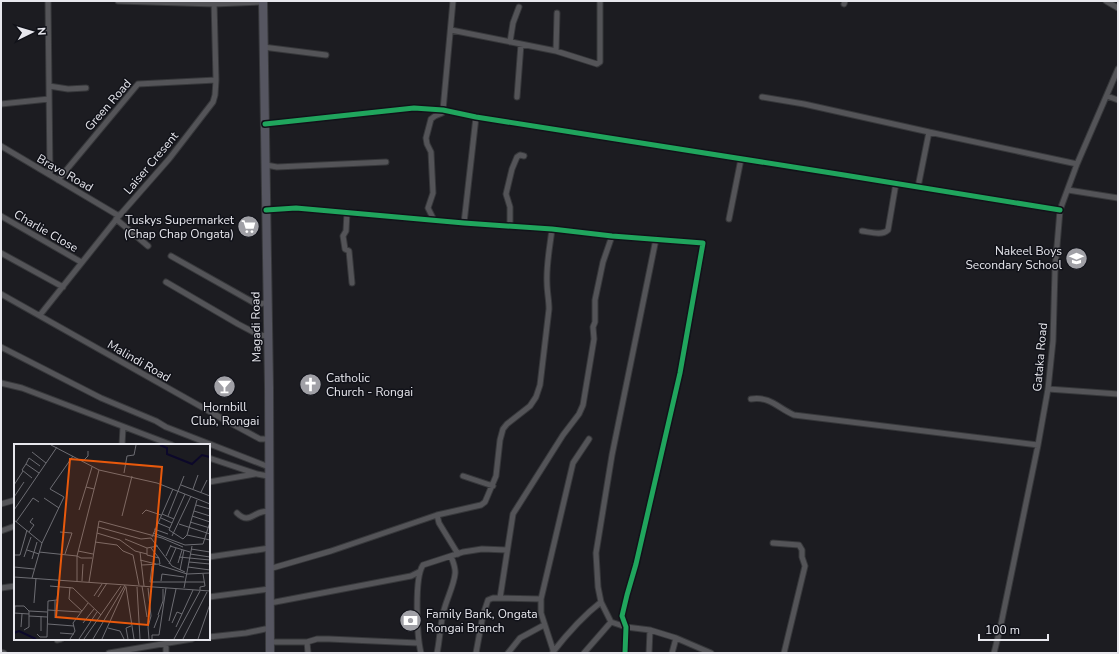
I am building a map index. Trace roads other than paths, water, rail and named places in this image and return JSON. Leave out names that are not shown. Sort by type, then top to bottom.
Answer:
[{"type":"highway","name":"Magadi Road","points":[[263,1],[268,302],[270,653]]},
{"type":"street","points":[[48,1],[50,175]]},
{"type":"street","points":[[118,1],[214,3],[263,1]]},
{"type":"street","points":[[443,111],[453,1]]},
{"type":"street","points":[[451,30],[556,51],[599,63],[600,1]]},
{"type":"street","points":[[1106,1],[1118,8]]},
{"type":"street","name":"Laiser Cresent","points":[[40,315],[118,218],[169,159],[213,102],[216,80],[214,3]]},
{"type":"street","points":[[510,42],[513,23],[519,7]]},
{"type":"street","points":[[556,51],[557,13]]},
{"type":"street","points":[[517,96],[521,44]]},
{"type":"street","points":[[263,47],[326,55]]},
{"type":"street","name":"Gataka Road","points":[[994,653],[1038,446],[1048,389],[1053,341],[1055,270],[1060,210],[1076,164],[1118,69]]},
{"type":"street","name":"Green Road","points":[[58,180],[138,84],[216,80]]},
{"type":"street","points":[[49,86],[68,89],[86,88]]},
{"type":"street","points":[[1107,96],[1118,100]]},
{"type":"street","points":[[762,97],[804,104],[1076,164]]},
{"type":"street","points":[[1,104],[49,99]]},
{"type":"street","points":[[265,124],[414,108],[443,111],[476,118],[1060,210]]},
{"type":"street","points":[[434,220],[428,208],[433,193],[431,152],[426,138],[431,119],[443,111]]},
{"type":"street","points":[[464,223],[476,118]]},
{"type":"street","points":[[918,187],[929,132]]},
{"type":"street","name":"Bravo Road","points":[[1,146],[118,218],[148,246]]},
{"type":"street","points":[[510,226],[510,207],[506,194],[517,158],[520,155],[524,156]]},
{"type":"street","points":[[729,219],[740,159]]},
{"type":"street","points":[[266,165],[277,167],[386,162]]},
{"type":"street","points":[[862,231],[882,233],[888,230],[896,183]]},
{"type":"street","points":[[1068,190],[1118,198]]},
{"type":"street","points":[[266,210],[296,208],[703,243],[680,373],[636,564],[622,616],[626,628],[625,653]]},
{"type":"street","points":[[347,212],[346,230],[343,236],[345,249],[349,251],[352,283]]},
{"type":"street","name":"Charlie Close","points":[[1,216],[82,262]]},
{"type":"street","points":[[269,569],[331,551],[437,515],[482,505],[485,502],[489,496],[496,476],[500,440],[503,429],[507,424],[530,406],[536,397],[540,385],[550,297],[547,284],[547,268],[552,229]]},
{"type":"street","points":[[500,598],[513,514],[563,434],[579,414],[582,405],[594,339],[593,327],[595,322],[595,300],[603,262],[612,236]]},
{"type":"street","points":[[656,239],[612,455],[596,553],[598,588],[601,602],[611,622],[626,628],[650,630],[676,638],[711,653]]},
{"type":"street","points":[[1,253],[63,287]]},
{"type":"street","points":[[171,256],[258,305],[268,302]]},
{"type":"street","points":[[166,282],[249,330],[259,335],[268,336]]},
{"type":"street","name":"Malindi Road","points":[[1,294],[230,423],[260,439],[269,439]]},
{"type":"street","points":[[1,347],[101,398],[156,421],[166,427],[210,444]]},
{"type":"street","points":[[1,383],[22,388],[169,444]]},
{"type":"street","points":[[1048,389],[1118,394]]},
{"type":"street","points":[[751,399],[763,398],[769,400],[794,415],[1038,446]]},
{"type":"street","points":[[122,444],[123,427]]},
{"type":"street","points":[[554,652],[541,613],[541,599],[573,464],[589,439]]},
{"type":"street","points":[[210,444],[269,467]]},
{"type":"street","points":[[210,458],[257,474],[268,476]]},
{"type":"street","points":[[210,482],[257,474]]},
{"type":"street","points":[[463,476],[493,486]]},
{"type":"street","points":[[1,504],[14,500]]},
{"type":"street","points":[[237,513],[241,517],[249,518],[262,512],[270,512]]},
{"type":"street","points":[[437,515],[439,523],[458,554]]},
{"type":"street","points":[[1,531],[14,526]]},
{"type":"street","points":[[774,543],[799,545],[805,565],[784,653]]},
{"type":"street","points":[[210,557],[270,548]]},
{"type":"street","points":[[270,603],[411,576],[419,572],[425,564],[458,554],[482,549],[507,550]]},
{"type":"street","points":[[437,653],[442,614],[456,570],[451,556]]},
{"type":"street","points":[[419,572],[418,643],[421,653]]},
{"type":"street","points":[[1,588],[14,586]]},
{"type":"street","points":[[210,597],[269,589]]},
{"type":"street","points":[[476,653],[486,603],[488,600],[500,598],[541,599]]},
{"type":"street","points":[[554,652],[565,637],[592,609],[601,602]]},
{"type":"street","points":[[584,653],[611,622]]},
{"type":"street","points":[[508,653],[520,638],[544,625]]},
{"type":"street","points":[[210,637],[246,633],[270,628]]},
{"type":"street","points":[[649,653],[650,630]]},
{"type":"street","points":[[672,653],[676,638]]},
{"type":"street","points":[[270,642],[307,642],[317,639],[329,639],[418,643]]},
{"type":"street","points":[[109,653],[187,640]]},
{"type":"street","points":[[307,642],[308,653]]},
{"type":"street","points":[[166,644],[166,653]]},
{"type":"place","name":"Tuskys Supermarket (Chap Chap Ongata)","points":[[249,227]]},
{"type":"place","name":"Nakeel Boys Secondary School","points":[[1077,258]]},
{"type":"place","name":"Catholic Church - Rongai","points":[[311,385]]},
{"type":"place","name":"Hornbill Club, Rongai","points":[[225,386]]},
{"type":"place","name":"Family Bank, Ongata Rongai Branch","points":[[411,621]]}]
